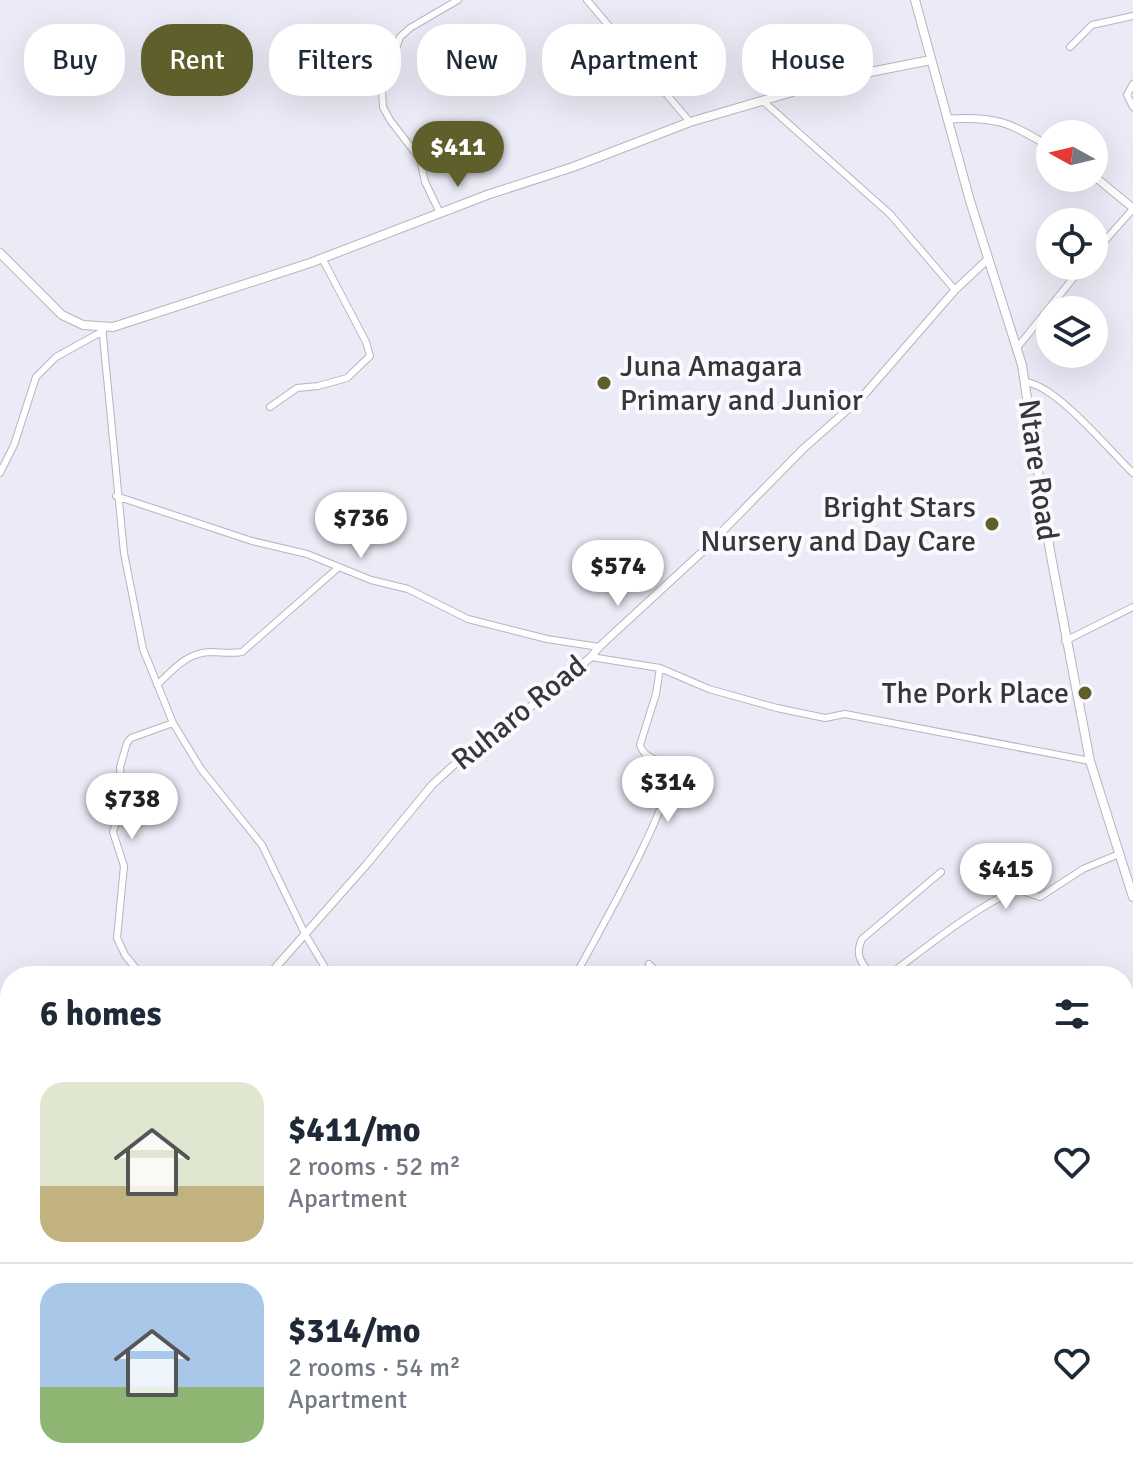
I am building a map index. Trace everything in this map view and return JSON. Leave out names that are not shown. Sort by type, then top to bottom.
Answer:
[{"type":"main road","name":"Ntare Road","points":[[915,0],[1026,382],[1065,641],[1090,761],[1133,897]]},
{"type":"main road","points":[[0,253],[62,315],[83,325],[102,328],[322,258],[690,122],[876,69],[931,60]]},
{"type":"street","points":[[440,213],[425,182],[420,159],[383,107],[382,90],[400,37],[458,0]]},
{"type":"street","points":[[587,0],[690,122]]},
{"type":"street","points":[[1070,47],[1092,25],[1133,16]]},
{"type":"street","points":[[1133,84],[1127,95],[1133,107]]},
{"type":"street","points":[[763,101],[890,214],[955,290]]},
{"type":"street","points":[[948,119],[979,117],[998,120],[1036,139]]},
{"type":"street","points":[[1108,188],[1133,209],[1108,237]]},
{"type":"street","points":[[270,407],[297,388],[347,378],[370,356],[366,342],[322,258]]},
{"type":"street","name":"Ruharo Road","points":[[277,966],[438,779],[591,657],[701,553],[803,449],[863,396],[955,290],[988,259]]},
{"type":"street","points":[[1016,349],[1072,280]]},
{"type":"street","points":[[0,473],[14,445],[36,377],[56,357],[102,328],[116,496],[136,626],[173,723],[201,769],[262,845],[324,966]]},
{"type":"street","points":[[1026,382],[1053,392],[1133,473]]},
{"type":"street","points":[[116,496],[263,544],[307,554],[371,580],[408,589],[468,619],[547,639],[599,647]]},
{"type":"street","points":[[157,685],[180,662],[191,656],[205,652],[242,652],[339,567]]},
{"type":"street","points":[[1065,641],[1133,607]]},
{"type":"street","points":[[591,657],[660,668],[709,689],[777,708],[825,718],[845,714],[1090,761]]},
{"type":"street","points":[[580,966],[670,785],[671,766],[650,758],[640,745],[656,694],[660,668]]},
{"type":"street","points":[[134,966],[117,938],[124,866],[113,832],[122,802],[120,767],[131,738],[173,723]]},
{"type":"street","points":[[902,966],[1002,896],[1016,889],[1035,898],[1040,897],[1083,869],[1119,854]]},
{"type":"street","points":[[864,966],[857,952],[862,939],[941,872]]},
{"type":"place","name":"Juna Amagara Primary and Junior","points":[[604,383]]},
{"type":"place","name":"Bright Stars Nursery and Day Care","points":[[992,524]]},
{"type":"place","name":"The Pork Place","points":[[1085,693]]}]
